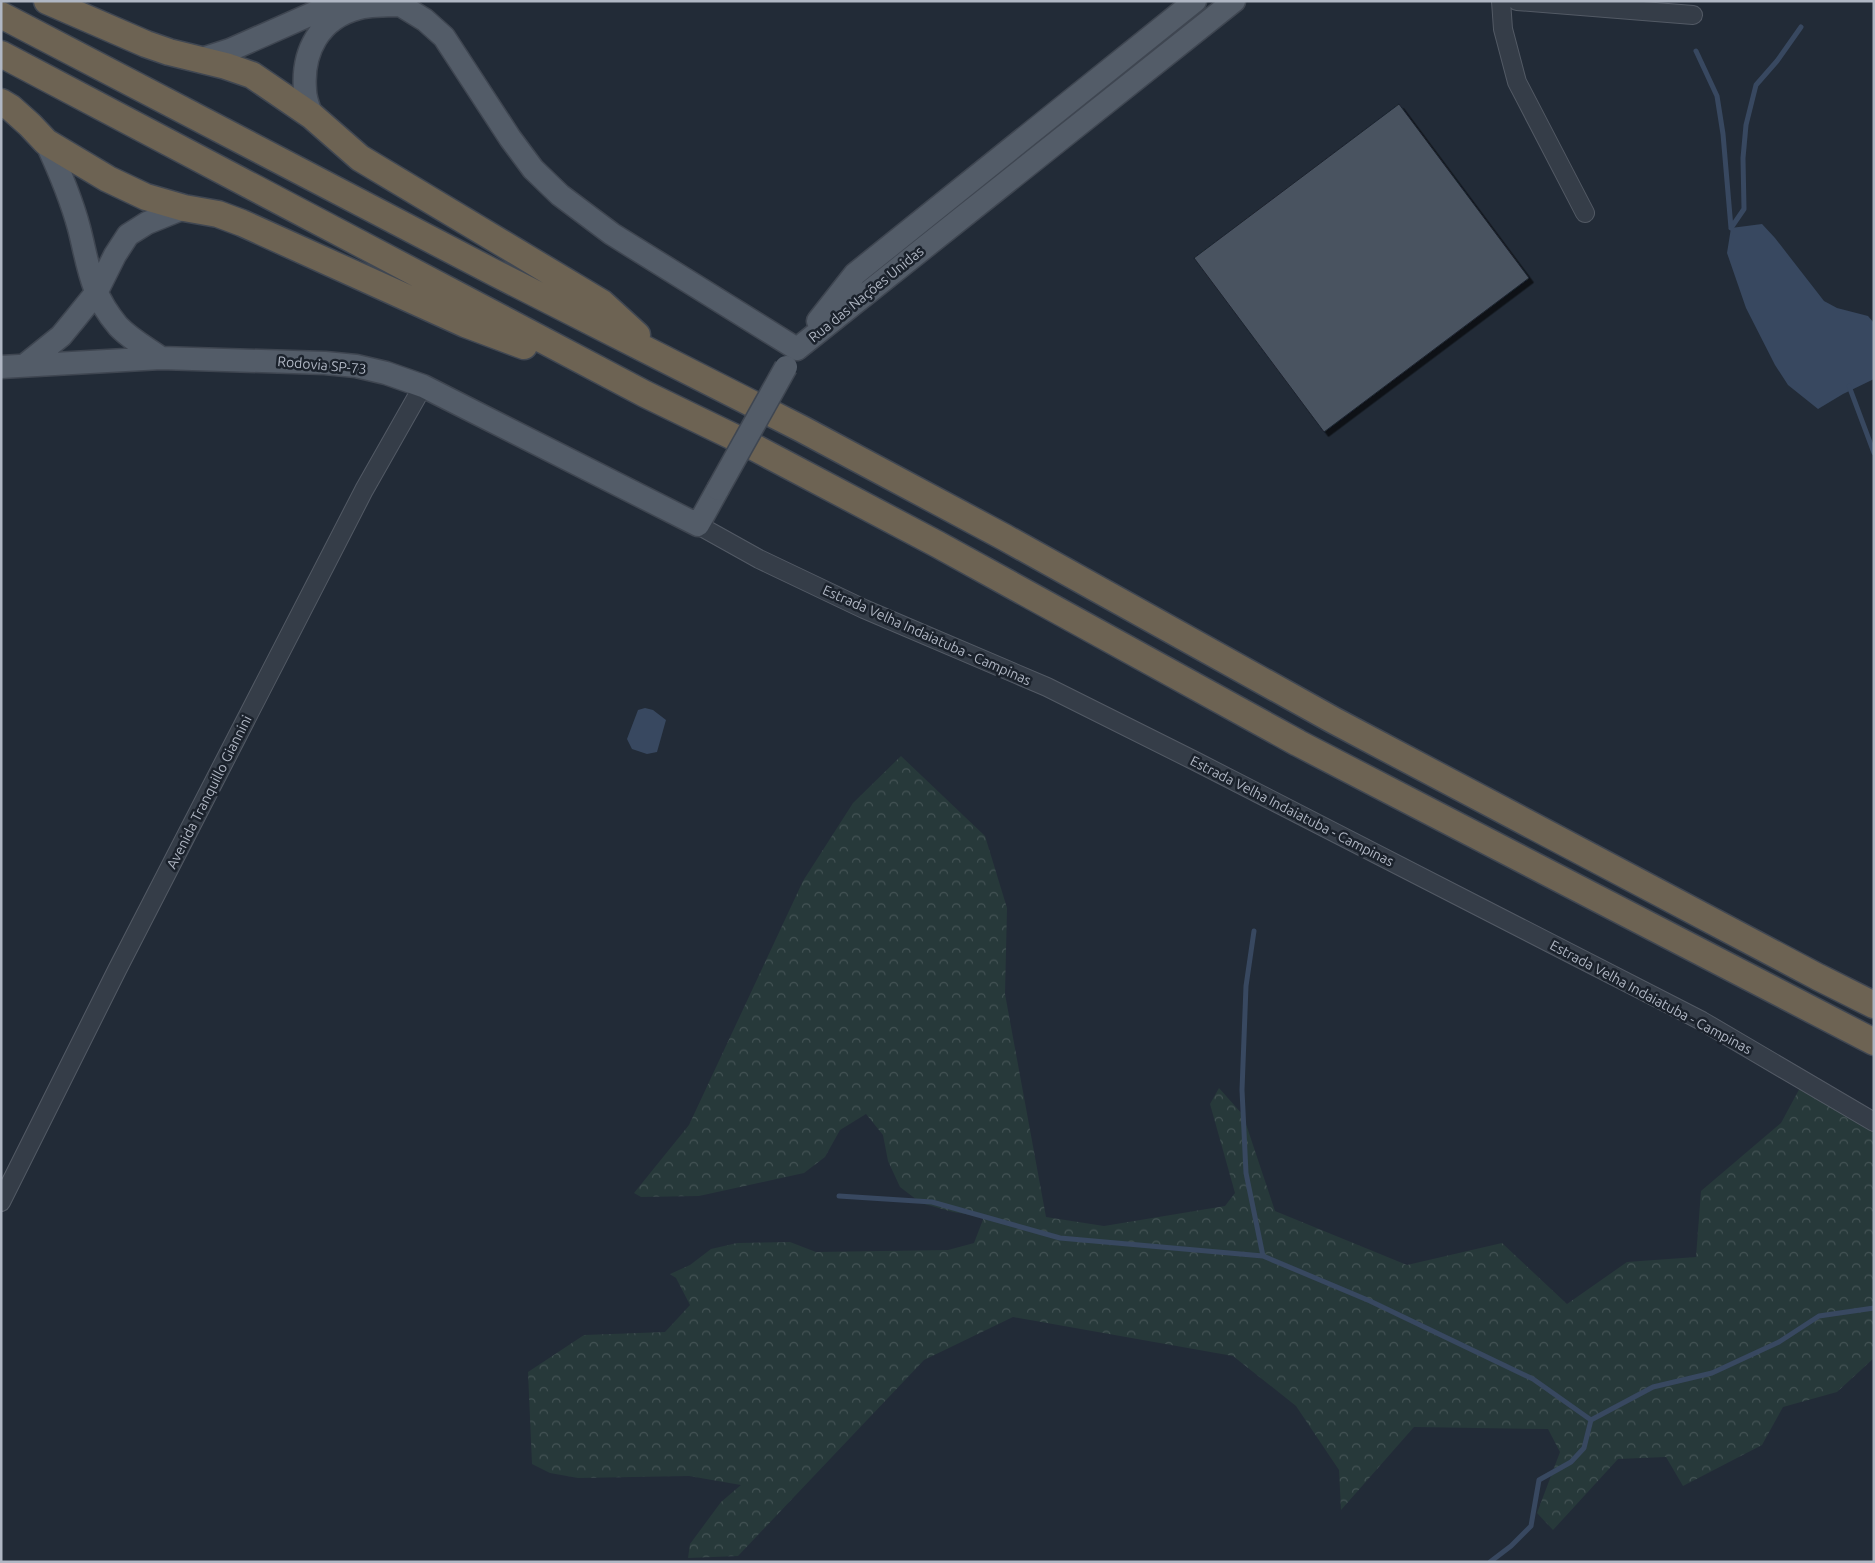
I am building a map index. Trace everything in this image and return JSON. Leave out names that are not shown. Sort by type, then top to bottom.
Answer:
[{"type":"highway","points":[[46,1],[146,44],[252,75],[312,116],[360,158],[602,303],[661,357]]},
{"type":"highway","points":[[1,15],[495,273],[802,429],[996,532],[1333,720],[1874,1005]]},
{"type":"highway","points":[[1,54],[645,394],[744,442],[937,544],[1298,744],[1874,1042]]},
{"type":"highway","points":[[1,102],[30,124],[46,142],[108,180],[146,196],[184,208],[218,214],[242,223],[465,324],[645,394]]},
{"type":"main road","points":[[199,60],[230,50],[341,1]]},
{"type":"main road","name":"Rua das Nações Unidas","points":[[791,358],[855,274],[1195,1]]},
{"type":"main road","name":"Rua das Nações Unidas","points":[[791,358],[1234,1]]},
{"type":"main road","points":[[312,116],[305,92],[305,73],[310,50],[318,34],[326,24],[345,12],[397,3],[425,20],[444,37],[510,138],[533,169],[560,195],[612,234],[791,358],[698,525]]},
{"type":"main road","points":[[46,142],[62,178],[79,227],[96,293],[107,312],[120,328],[161,358]]},
{"type":"main road","points":[[25,365],[61,336],[96,293],[115,255],[128,235],[147,222],[184,208]]},
{"type":"main road","name":"Rodovia SP-73","points":[[1,367],[161,358],[324,362],[356,366],[386,373],[423,386],[698,525]]},
{"type":"street","points":[[1501,1],[1503,29],[1517,82],[1585,213]]},
{"type":"street","points":[[1517,1],[1693,15]]},
{"type":"street","name":"Avenida Tranquillo Giannini","points":[[1,1202],[117,970],[364,490],[423,386]]},
{"type":"street","name":"Estrada Velha Indaiatuba - Campinas","points":[[698,525],[759,559],[864,609],[1047,687],[1195,761],[1702,1021],[1874,1122]]},
{"type":"green space","points":[[901,756],[985,836],[1007,908],[1005,994],[1046,1217],[1104,1226],[1225,1206],[1235,1193],[1210,1104],[1219,1088],[1243,1115],[1275,1211],[1407,1265],[1502,1243],[1567,1304],[1627,1262],[1696,1257],[1701,1191],[1781,1123],[1802,1084],[1874,1131],[1874,1358],[1837,1392],[1783,1407],[1762,1445],[1683,1486],[1666,1457],[1618,1459],[1553,1530],[1537,1513],[1560,1452],[1548,1429],[1414,1427],[1341,1510],[1339,1470],[1296,1406],[1233,1356],[1013,1317],[924,1360],[738,1556],[688,1558],[690,1544],[721,1502],[741,1485],[689,1476],[578,1478],[550,1473],[532,1464],[528,1372],[584,1335],[665,1332],[690,1305],[676,1278],[670,1274],[690,1265],[711,1249],[737,1243],[790,1242],[816,1252],[948,1250],[974,1243],[984,1217],[953,1212],[921,1203],[900,1187],[888,1161],[883,1135],[866,1114],[840,1130],[825,1157],[804,1173],[699,1196],[641,1197],[634,1193],[689,1125],[803,881],[853,803]]},
{"type":"water","points":[[1762,224],[1824,301],[1837,308],[1868,316],[1874,323],[1874,379],[1818,409],[1788,385],[1775,365],[1746,308],[1727,253],[1731,228]]},
{"type":"water","points":[[645,708],[653,710],[666,720],[657,752],[647,754],[632,749],[627,739],[638,710]]},
{"type":"building","points":[[1399,104],[1529,278],[1324,432],[1194,258]]},
{"type":"waterway","points":[[1731,228],[1744,209],[1743,158],[1746,125],[1756,85],[1777,61],[1801,27]]},
{"type":"waterway","points":[[1696,51],[1717,96],[1723,134],[1731,228]]},
{"type":"waterway","points":[[1849,386],[1874,453]]},
{"type":"waterway","points":[[1254,931],[1246,986],[1242,1090],[1246,1173],[1263,1256]]},
{"type":"waterway","points":[[839,1196],[932,1202],[1060,1238],[1263,1256],[1370,1301],[1533,1379],[1591,1420]]},
{"type":"waterway","points":[[1490,1562],[1511,1546],[1531,1526],[1539,1480],[1571,1462],[1584,1448],[1591,1420],[1653,1387],[1712,1373],[1779,1342],[1819,1316],[1874,1308]]}]
